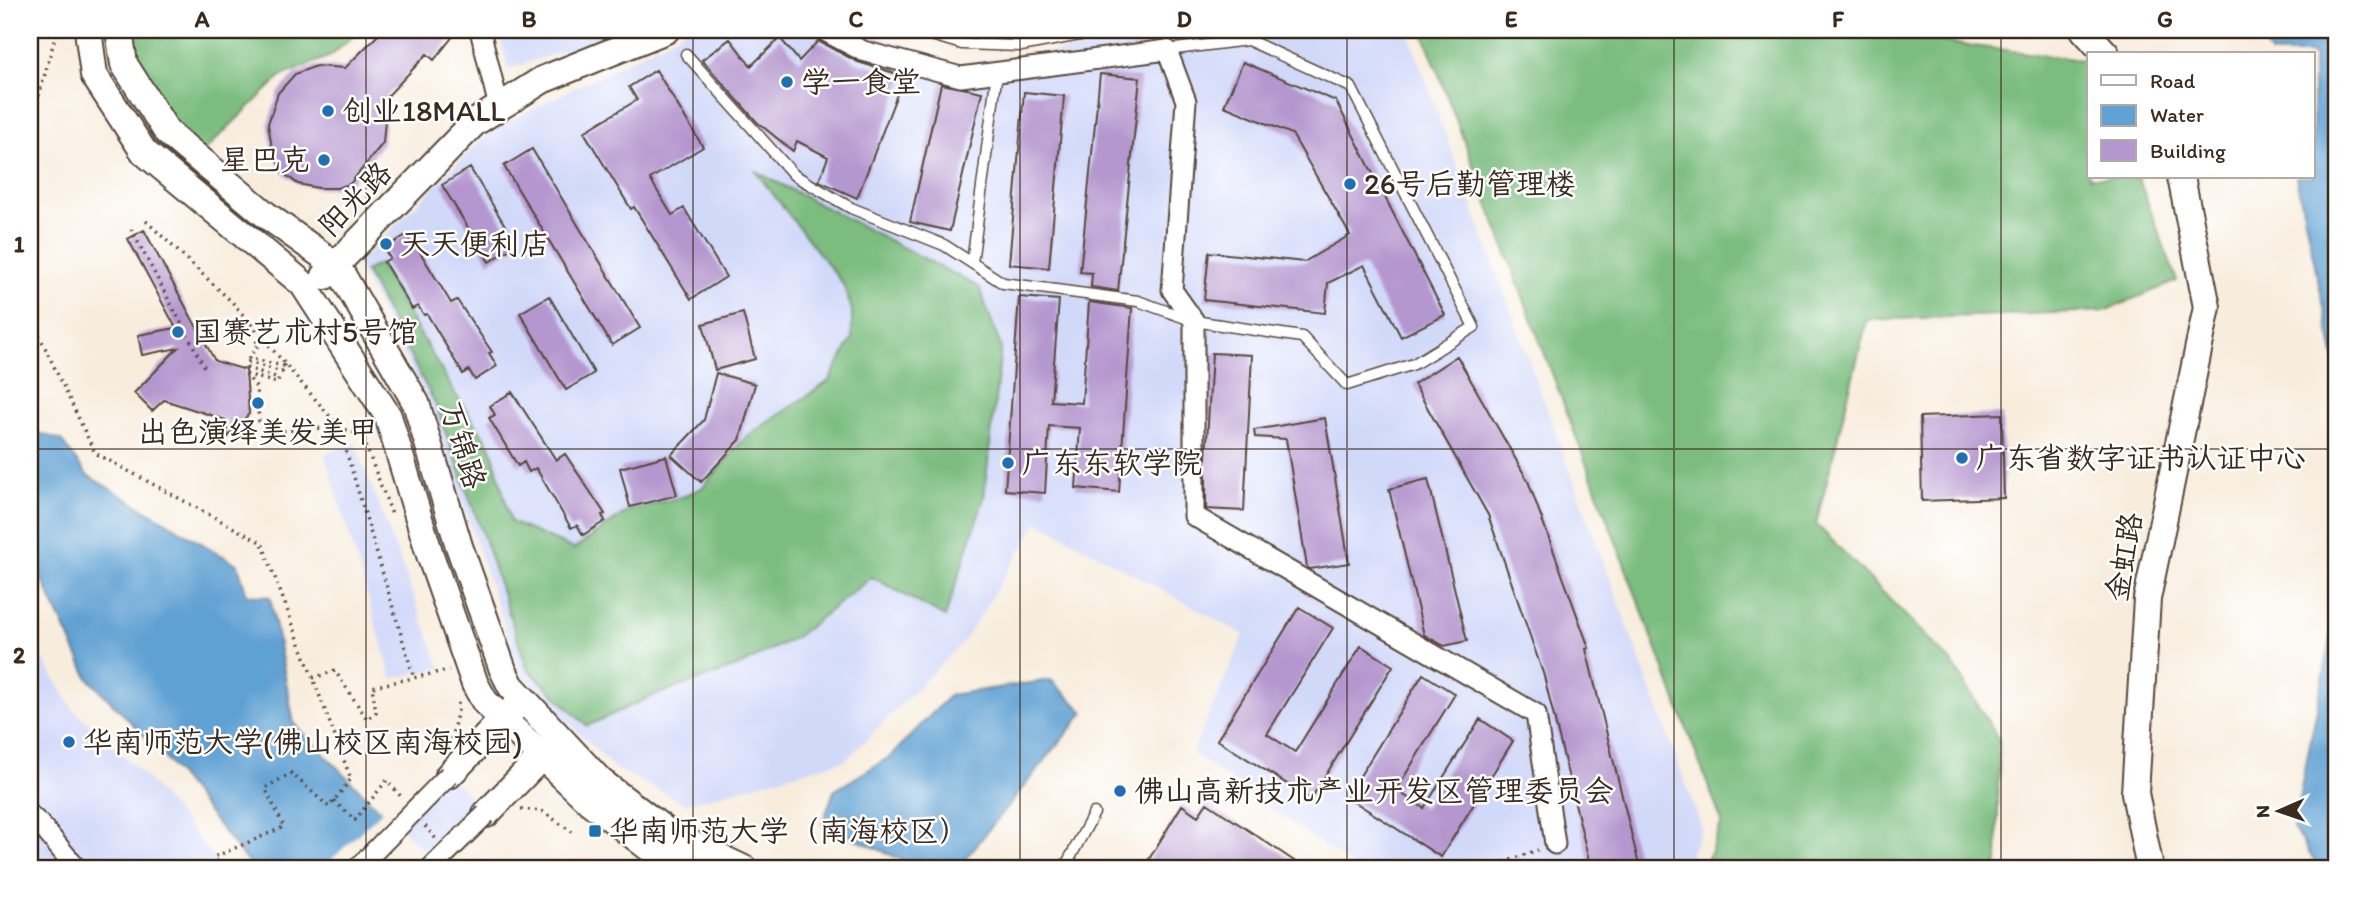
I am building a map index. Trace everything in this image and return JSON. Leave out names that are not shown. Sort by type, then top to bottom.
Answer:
[{"type":"street","points":[[88,30],[94,75],[144,152],[303,284],[388,416],[430,555],[469,666],[485,702],[590,802],[662,857],[690,869]]},
{"type":"street","name":"万锦路","points":[[119,30],[124,64],[167,132],[266,215],[337,266],[416,403],[459,546],[511,686],[600,781],[670,834],[744,869]]},
{"type":"street","points":[[480,30],[499,107]]},
{"type":"street","name":"阳光路","points":[[308,291],[337,266],[474,123],[542,80],[666,30]]},
{"type":"street","points":[[823,30],[863,51],[961,77],[1167,50],[1186,102],[1172,290],[1194,321],[1194,516],[1536,714],[1555,844]]},
{"type":"street","points":[[2084,30],[2104,52]]},
{"type":"street","name":"金虹路","points":[[2150,869],[2136,793],[2147,599],[2207,307],[2180,178]]},
{"type":"street","points":[[357,869],[522,699]]},
{"type":"street","points":[[430,869],[560,738]]},
{"type":"street","points":[[30,814],[77,869]]},
{"type":"lane","points":[[914,30],[962,44],[1021,46],[1106,30]]},
{"type":"lane","points":[[686,54],[794,175],[851,208],[944,245],[1003,283],[1138,301],[1194,321],[1302,337],[1347,385],[1414,364],[1474,327],[1351,87],[1248,40],[1167,50]]},
{"type":"lane","points":[[972,263],[997,72]]},
{"type":"lane","points":[[1064,869],[1094,813]]},
{"type":"path","points":[[37,103],[57,30]]},
{"type":"path","points":[[146,221],[232,302],[339,427],[414,678]]},
{"type":"path","points":[[131,229],[205,368]]},
{"type":"path","points":[[30,316],[95,453],[262,543],[351,779],[329,807],[291,773],[265,788],[284,827],[214,857],[221,869]]},
{"type":"path","points":[[246,318],[243,325],[259,344],[249,358],[284,366],[282,372],[248,362],[247,368],[279,378],[277,383],[246,374],[256,387],[259,421],[281,431],[339,427],[362,436],[396,527]]},
{"type":"path","points":[[313,678],[335,671],[367,719],[376,712],[372,687],[469,666]]},
{"type":"path","points":[[449,744],[458,709],[457,695]]},
{"type":"path","points":[[518,809],[542,811],[572,832]]},
{"type":"path","points":[[1484,869],[1555,844]]},
{"type":"shaded area","points":[[498,30],[628,30],[508,69]]},
{"type":"shaded area","name":"广东东软学院","points":[[683,30],[860,30],[955,64],[1178,36],[1193,30],[1407,30],[1702,828],[1684,869],[1357,869],[1192,753],[1244,635],[1038,522],[965,640],[846,760],[685,804],[614,768],[521,674],[429,404],[357,264],[490,131],[677,36]]},
{"type":"shaded area","points":[[355,443],[441,668],[392,678],[325,454]]},
{"type":"shaded area","name":"华南师范大学(佛山校区南海校园)","points":[[30,637],[72,708],[146,777],[224,869],[30,869]]},
{"type":"shaded area","name":"华南师范大学(佛山校区南海校园)","points":[[449,775],[486,814],[438,869],[329,869]]},
{"type":"green space","points":[[126,30],[360,30],[331,56],[281,76],[202,153],[172,128],[128,61]]},
{"type":"green space","points":[[1422,30],[1886,30],[1895,36],[2087,61],[2087,178],[2138,178],[2177,281],[2104,311],[1867,320],[1816,524],[1953,664],[1999,740],[1997,869],[1704,869],[1722,822]]},
{"type":"green space","points":[[755,171],[979,287],[1001,347],[984,498],[945,617],[872,577],[796,637],[739,666],[652,696],[587,726],[527,668],[483,535],[434,401],[365,271],[379,264],[454,392],[491,447],[511,522],[574,549],[628,511],[685,496],[702,488],[746,437],[829,381],[852,339],[852,310],[843,284]]},
{"type":"water","points":[[2257,30],[2337,30],[2337,368],[2296,178],[2314,178],[2314,52],[2269,52]]},
{"type":"water","points":[[30,426],[32,431],[61,440],[87,475],[238,565],[247,595],[270,597],[294,724],[438,869],[253,869],[160,752],[88,678],[43,581],[30,567]]},
{"type":"water","points":[[2337,609],[2337,869],[2320,869],[2293,828]]},
{"type":"water","points":[[1051,680],[1084,712],[957,869],[922,869],[822,824],[834,791],[891,756],[950,695]]},
{"type":"pier","points":[[383,810],[441,869],[322,869]]},
{"type":"building","name":"创业18MALL","points":[[383,30],[458,30],[434,60],[427,54],[381,103],[385,120],[383,143],[350,184],[337,188],[318,188],[298,184],[282,172],[272,148],[268,124],[278,93],[295,74],[316,66],[345,68]]},
{"type":"building","name":"学一食堂","points":[[780,38],[799,61],[818,41],[858,62],[904,76],[857,198],[819,181],[828,157],[797,141],[793,151],[757,122],[702,60],[730,39],[751,66]]},
{"type":"building","name":"26号后勤管理楼","points":[[1243,62],[1336,101],[1445,315],[1401,337],[1364,265],[1328,283],[1325,313],[1204,300],[1209,252],[1304,262],[1350,235],[1292,134],[1224,106]]},
{"type":"building","points":[[656,70],[703,147],[650,179],[672,215],[684,208],[726,277],[691,299],[584,132],[637,100],[629,87]]},
{"type":"building","points":[[1100,74],[1140,78],[1118,291],[1091,287],[1092,273],[1080,272]]},
{"type":"building","points":[[941,84],[982,92],[950,231],[910,222]]},
{"type":"building","points":[[1024,92],[1064,96],[1049,268],[1009,264]]},
{"type":"building","points":[[532,149],[640,328],[612,345],[504,166]]},
{"type":"building","points":[[470,168],[517,245],[489,262],[442,185]]},
{"type":"building","name":"国赛艺术村5号馆","points":[[144,230],[215,361],[246,370],[249,414],[228,437],[226,420],[164,400],[152,411],[134,393],[178,348],[142,355],[138,335],[176,328],[128,239]]},
{"type":"building","points":[[406,235],[413,246],[415,244],[451,303],[457,300],[492,352],[489,353],[497,366],[475,380],[469,370],[463,374],[427,314],[424,315],[418,306],[412,309],[384,262],[390,258],[384,249]]},
{"type":"building","points":[[549,296],[594,373],[566,390],[520,313]]},
{"type":"building","points":[[1019,297],[1059,300],[1051,401],[1082,403],[1089,302],[1132,308],[1119,492],[1076,488],[1080,428],[1049,426],[1045,493],[1005,490]]},
{"type":"building","points":[[743,313],[755,359],[715,370],[703,324]]},
{"type":"building","points":[[1212,353],[1252,355],[1244,511],[1206,509]]},
{"type":"building","points":[[1457,356],[1528,481],[1589,648],[1586,649],[1640,869],[1591,869],[1544,676],[1488,515],[1414,384]]},
{"type":"building","points":[[716,373],[755,384],[740,440],[701,482],[671,455],[704,420]]},
{"type":"building","points":[[512,392],[556,460],[565,454],[605,514],[602,515],[605,521],[583,535],[577,525],[571,528],[536,468],[529,472],[524,462],[518,466],[489,418],[495,415],[490,406]]},
{"type":"building","name":"广东省数字证书认证中心","points":[[2002,414],[2004,498],[1922,501],[1920,417]]},
{"type":"building","points":[[1325,418],[1349,563],[1310,569],[1307,567],[1286,439],[1255,437],[1254,430]]},
{"type":"building","points":[[666,456],[677,495],[630,507],[620,468]]},
{"type":"building","points":[[1428,479],[1467,641],[1444,646],[1424,635],[1389,489]]},
{"type":"building","points":[[1299,607],[1333,628],[1267,734],[1295,752],[1361,646],[1393,666],[1311,799],[1217,740]]},
{"type":"building","points":[[1423,674],[1455,694],[1396,790],[1424,808],[1480,719],[1513,741],[1441,857],[1347,797]]},
{"type":"building","points":[[1207,803],[1306,869],[1143,869],[1182,805],[1198,816]]},
{"type":"place","name":"学一食堂","points":[[787,82]]},
{"type":"place","name":"创业18MALL","points":[[328,111]]},
{"type":"place","name":"星巴克","points":[[324,160]]},
{"type":"place","name":"26号后勤管理楼","points":[[1350,184]]},
{"type":"place","name":"天天便利店","points":[[386,244]]},
{"type":"place","name":"国赛艺术村5号馆","points":[[178,332]]},
{"type":"place","name":"出色演绎美发美甲","points":[[258,403]]},
{"type":"place","name":"广东省数字证书认证中心","points":[[1962,458]]},
{"type":"place","name":"广东东软学院","points":[[1008,463]]},
{"type":"place","name":"华南师范大学(佛山校区南海校园)","points":[[69,742]]},
{"type":"place","name":"佛山高新技术产业开发区管理委员会","points":[[1120,791]]},
{"type":"place","name":"华南师范大学（南海校区）","points":[[595,831]]}]
